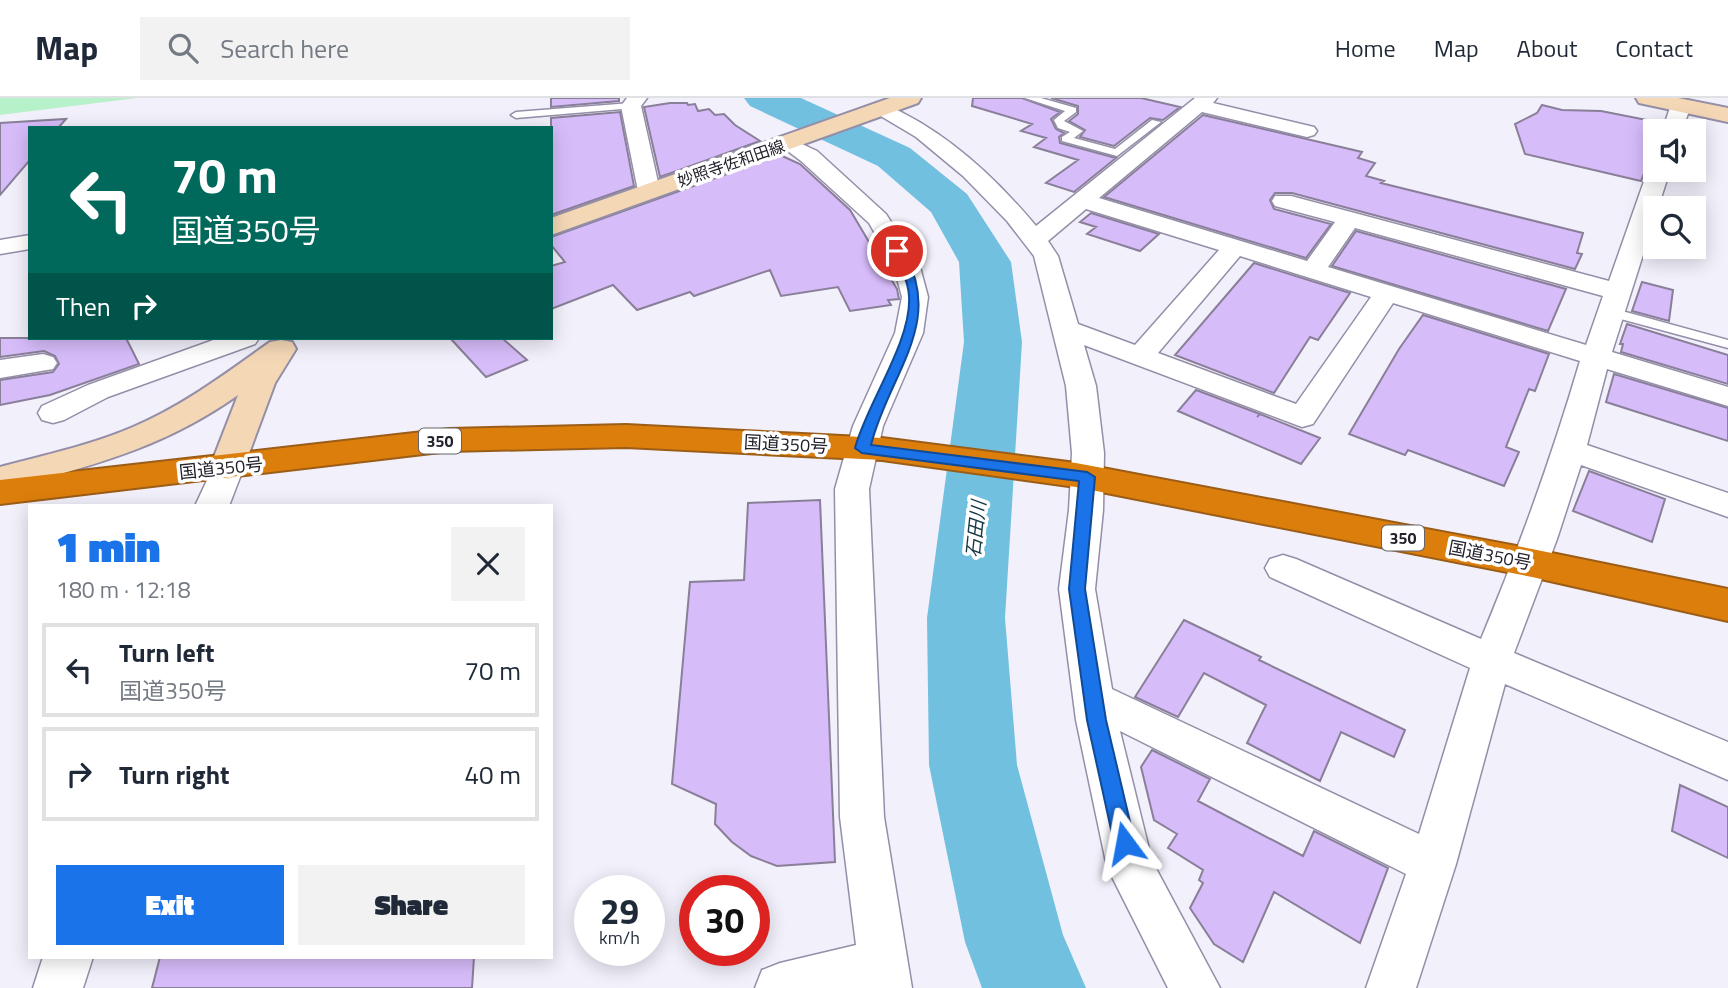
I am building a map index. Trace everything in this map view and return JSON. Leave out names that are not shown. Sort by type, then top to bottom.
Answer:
[{"type":"highway","name":"国道350号","points":[[0,492],[449,440],[626,436],[872,449],[1082,476],[1532,563],[1728,606]]},
{"type":"main road","points":[[1647,98],[1682,101],[1728,115]]},
{"type":"main road","name":"妙照寺佐和田線","points":[[553,225],[791,142],[885,104]]},
{"type":"main road","points":[[228,467],[259,383],[288,343]]},
{"type":"main road","points":[[0,480],[163,427],[209,400],[288,343]]},
{"type":"street","points":[[1676,119],[1682,101]]},
{"type":"street","points":[[634,102],[649,191]]},
{"type":"street","points":[[1036,239],[1203,102],[1307,131]]},
{"type":"street","points":[[885,104],[893,114],[938,144],[997,198],[1036,239],[1046,256],[1081,386],[1088,453],[1082,476],[1077,589],[1094,698],[1130,867],[1195,988]]},
{"type":"street","points":[[780,988],[886,976],[862,817],[852,489],[872,449],[868,426],[909,333],[915,297],[907,267],[878,219],[791,142]]},
{"type":"street","points":[[1391,988],[1433,864],[1492,661],[1532,563],[1570,450],[1595,356],[1655,182]]},
{"type":"street","points":[[1084,201],[1728,397]]},
{"type":"street","points":[[1283,201],[1615,302]]},
{"type":"street","points":[[1313,271],[1349,219]]},
{"type":"street","points":[[0,247],[28,242]]},
{"type":"street","points":[[1141,355],[1235,247]]},
{"type":"street","points":[[1067,329],[1302,417],[1386,294]]},
{"type":"street","points":[[53,413],[98,391],[239,340]]},
{"type":"street","points":[[0,369],[43,363]]},
{"type":"street","points":[[1570,450],[1728,505]]},
{"type":"street","points":[[213,504],[228,467]]},
{"type":"street","points":[[1283,568],[1492,661],[1728,761]]},
{"type":"street","points":[[1094,698],[1433,864]]},
{"type":"street","points":[[58,988],[67,959]]},
{"type":"lane","points":[[1030,98],[1073,110],[1059,120],[1062,126],[1078,131],[1066,139],[1117,153],[1156,122]]},
{"type":"lane","points":[[516,115],[634,102]]},
{"type":"lane","points":[[1615,302],[1728,344]]},
{"type":"green space","points":[[0,98],[137,98],[0,115]]},
{"type":"building","points":[[551,98],[619,98],[619,101],[551,107]]},
{"type":"building","points":[[973,98],[1022,98],[1060,112],[1051,119],[1056,129],[1064,133],[1059,137],[1060,143],[1116,158],[1074,192],[1046,183],[1078,160],[1034,147],[1046,138],[1021,131],[1032,124],[972,106]]},
{"type":"building","points":[[1051,98],[1141,98],[1180,107],[1163,120],[1150,118],[1114,146],[1080,137],[1085,130],[1069,121],[1078,114],[1078,106]]},
{"type":"building","points":[[670,103],[695,104],[698,111],[709,109],[715,115],[724,114],[735,125],[760,141],[660,177],[644,107]]},
{"type":"building","points":[[1542,105],[1562,110],[1601,111],[1643,119],[1641,181],[1525,154],[1515,124],[1537,113]]},
{"type":"building","points":[[620,112],[634,186],[553,214],[551,118]]},
{"type":"building","points":[[1203,115],[1362,152],[1358,158],[1375,163],[1366,176],[1384,181],[1381,183],[1583,233],[1577,253],[1582,254],[1575,269],[1292,193],[1275,193],[1270,200],[1274,209],[1331,224],[1306,258],[1104,197]]},
{"type":"building","points":[[66,119],[60,126],[28,126],[28,162],[0,195],[0,123]]},
{"type":"building","points":[[780,155],[800,164],[850,210],[897,289],[899,299],[888,300],[891,305],[850,311],[838,287],[781,296],[770,270],[694,296],[690,292],[637,310],[613,285],[553,308],[553,265],[565,262],[553,247],[553,236]]},
{"type":"building","points":[[1091,213],[1159,234],[1140,251],[1087,234],[1096,227],[1080,222]]},
{"type":"building","points":[[1356,231],[1566,289],[1548,331],[1332,266]]},
{"type":"building","points":[[1254,263],[1350,293],[1318,340],[1310,337],[1274,393],[1175,355]]},
{"type":"building","points":[[1642,282],[1673,290],[1669,321],[1632,311]]},
{"type":"building","points":[[1423,315],[1549,354],[1535,391],[1529,389],[1506,447],[1519,452],[1504,486],[1408,450],[1405,455],[1349,434],[1399,349]]},
{"type":"building","points":[[1627,324],[1728,355],[1728,384],[1621,352],[1623,344],[1620,344]]},
{"type":"building","points":[[0,338],[127,340],[139,364],[50,395],[0,405],[0,380],[53,372],[59,364],[55,356],[44,351],[0,357]]},
{"type":"building","points":[[452,340],[504,340],[527,360],[486,377]]},
{"type":"building","points":[[1614,374],[1728,408],[1728,441],[1606,402]]},
{"type":"building","points":[[1196,390],[1320,438],[1301,464],[1178,411]]},
{"type":"building","points":[[1589,471],[1665,499],[1652,542],[1573,511]]},
{"type":"building","points":[[820,500],[835,862],[777,866],[751,856],[732,842],[715,824],[716,804],[672,784],[690,582],[744,580],[748,503]]},
{"type":"building","points":[[1184,620],[1261,657],[1259,660],[1405,730],[1394,757],[1341,732],[1320,781],[1247,743],[1266,705],[1204,673],[1178,717],[1135,697]]},
{"type":"building","points":[[1152,750],[1210,779],[1198,801],[1303,856],[1314,831],[1388,868],[1360,943],[1274,892],[1243,962],[1214,944],[1190,908],[1203,883],[1199,880],[1203,870],[1168,848],[1177,834],[1154,820],[1141,767]]},
{"type":"building","points":[[1680,785],[1728,807],[1728,858],[1672,831]]},
{"type":"building","points":[[159,959],[474,959],[472,988],[152,988]]},
{"type":"waterway","name":"石田川","points":[[764,98],[894,157],[950,204],[985,262],[993,342],[966,618],[973,765],[1015,942],[1034,988]]},
{"type":"route","points":[[897,251],[907,267],[915,297],[909,333],[868,426],[862,448],[1087,477],[1077,589],[1097,720],[1125,843]]}]
